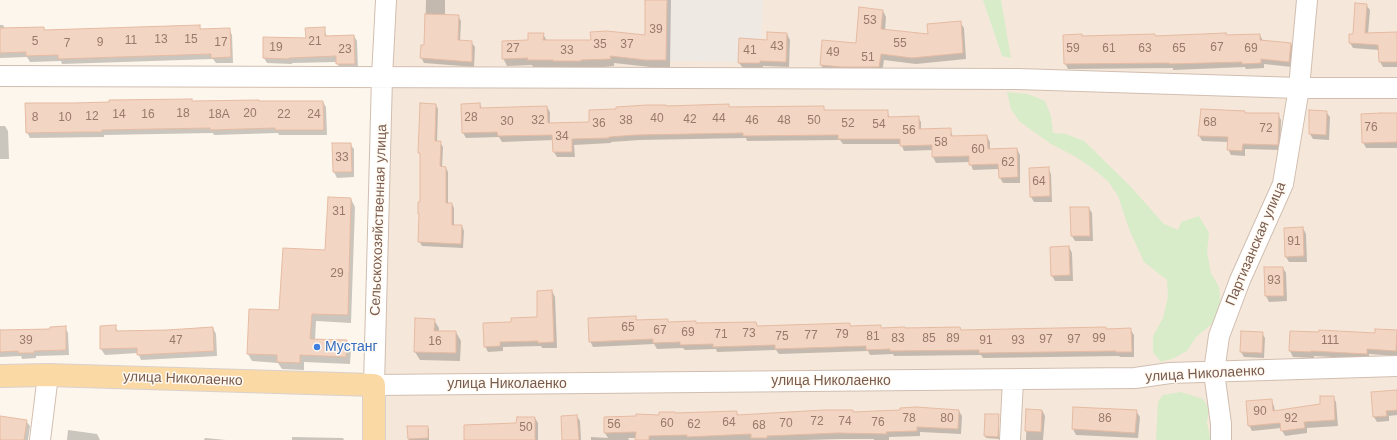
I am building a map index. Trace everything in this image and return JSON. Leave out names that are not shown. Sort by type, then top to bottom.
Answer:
[{"type":"main road","name":"улица Николаенко","points":[[0,376],[48,375],[374,385]]},
{"type":"main road","name":"Сельскохозяйственная улица","points":[[374,385],[374,440]]},
{"type":"street","name":"Сельскохозяйственная улица","points":[[374,385],[382,77],[386,0]]},
{"type":"street","name":"Партизанская улица","points":[[1221,440],[1221,424],[1214,372],[1219,336],[1240,280],[1283,184],[1299,88],[1308,0]]},
{"type":"street","points":[[0,76],[1018,79],[1299,88],[1397,88]]},
{"type":"street","name":"улица Николаенко","points":[[374,385],[1135,378],[1170,373],[1397,366]]},
{"type":"street","points":[[40,440],[48,375]]},
{"type":"street","points":[[1010,440],[1013,380]]},
{"type":"shaded area","points":[[386,0],[1397,0],[1397,440],[374,440]]},
{"type":"shaded area","points":[[645,0],[763,0],[760,63],[644,60]]},
{"type":"green space","points":[[983,0],[1001,0],[1011,58],[1002,56]]},
{"type":"green space","points":[[1007,92],[1028,94],[1045,101],[1051,116],[1053,133],[1066,134],[1084,141],[1130,186],[1164,224],[1178,230],[1181,222],[1199,216],[1209,233],[1207,252],[1211,273],[1219,287],[1221,307],[1213,323],[1196,337],[1187,351],[1174,358],[1161,362],[1153,352],[1153,336],[1163,318],[1168,297],[1167,280],[1144,262],[1129,229],[1118,196],[1108,181],[1076,157],[1051,144],[1019,121],[1011,109]]},
{"type":"green space","points":[[1181,392],[1203,399],[1209,409],[1207,423],[1211,440],[1156,440],[1158,402],[1163,395]]},
{"type":"building","points":[[645,0],[667,0],[666,60],[645,60],[610,56],[611,59],[581,61],[527,60],[528,58],[502,59],[502,41],[528,40],[528,33],[544,33],[543,40],[591,40],[590,32],[607,31],[645,35]]},
{"type":"building","points":[[1355,3],[1367,4],[1365,33],[1397,32],[1397,62],[1379,62],[1378,45],[1349,43],[1349,34],[1353,34]]},
{"type":"building","points":[[859,7],[883,10],[881,29],[928,34],[927,24],[961,21],[963,53],[912,58],[881,54],[879,67],[842,67],[820,65],[822,40],[856,43]]},
{"type":"building","points":[[425,14],[459,15],[458,40],[472,41],[472,62],[420,58],[421,45],[424,45]]},
{"type":"building","points":[[200,25],[200,29],[230,28],[231,57],[211,58],[211,54],[58,59],[58,55],[26,56],[26,52],[0,53],[0,28],[44,27],[44,30]]},
{"type":"building","points":[[325,27],[325,36],[354,35],[355,64],[336,64],[336,56],[289,59],[263,58],[263,37],[306,38],[305,28]]},
{"type":"building","points":[[767,32],[787,33],[786,62],[760,61],[760,63],[738,63],[739,38],[767,40]]},
{"type":"building","points":[[1226,33],[1226,35],[1260,34],[1260,40],[1291,43],[1289,62],[1261,59],[1261,63],[1242,64],[1242,62],[1064,64],[1063,35],[1082,34],[1082,36],[1155,34],[1155,36]]},
{"type":"building","points":[[192,99],[192,101],[323,101],[324,130],[275,130],[275,128],[210,130],[210,128],[26,133],[25,103]]},
{"type":"building","points":[[420,103],[436,104],[435,141],[441,141],[440,166],[446,167],[446,203],[452,203],[452,225],[462,225],[461,244],[418,242],[418,202],[420,202],[420,153],[418,153]]},
{"type":"building","points":[[480,103],[480,108],[547,106],[548,123],[589,122],[589,110],[616,109],[616,107],[647,105],[666,106],[729,104],[729,107],[824,106],[824,110],[888,110],[888,117],[919,116],[919,129],[951,128],[951,136],[987,135],[988,149],[1017,148],[1018,177],[999,178],[998,164],[969,165],[969,156],[932,157],[932,145],[900,146],[900,139],[838,139],[838,135],[743,136],[743,133],[636,135],[609,138],[572,139],[572,152],[553,152],[552,135],[498,136],[497,132],[462,133],[461,104]]},
{"type":"building","points":[[1201,109],[1245,111],[1245,113],[1279,113],[1278,145],[1243,144],[1242,151],[1227,150],[1228,137],[1198,136]]},
{"type":"building","points":[[1309,110],[1327,111],[1326,135],[1309,134]]},
{"type":"building","points":[[1397,113],[1397,142],[1362,143],[1361,114]]},
{"type":"building","points":[[332,143],[351,143],[352,172],[333,172]]},
{"type":"building","points":[[1049,167],[1050,196],[1030,197],[1029,168]]},
{"type":"building","points":[[328,197],[351,198],[348,315],[312,314],[310,339],[347,340],[346,357],[300,355],[300,363],[277,362],[277,355],[247,354],[249,309],[279,310],[283,248],[325,250]]},
{"type":"building","points":[[1070,207],[1089,207],[1090,236],[1071,236]]},
{"type":"building","points":[[1303,227],[1304,256],[1285,257],[1284,228]]},
{"type":"building","points":[[1069,246],[1070,275],[1051,276],[1050,247]]},
{"type":"building","points":[[1264,267],[1283,267],[1284,296],[1265,296]]},
{"type":"building","points":[[552,290],[554,342],[500,342],[500,346],[484,347],[483,323],[511,322],[511,318],[537,317],[537,291]]},
{"type":"building","points":[[636,316],[636,320],[668,319],[668,322],[696,321],[696,323],[756,322],[757,326],[850,323],[850,326],[881,325],[881,328],[960,327],[961,330],[1106,327],[1106,329],[1131,328],[1132,352],[979,353],[979,350],[890,351],[890,349],[866,350],[866,346],[775,349],[775,345],[713,347],[713,344],[680,345],[680,342],[653,343],[653,339],[589,342],[588,318]]},
{"type":"building","points":[[415,318],[435,319],[434,331],[456,331],[456,353],[414,352]]},
{"type":"building","points":[[116,325],[116,331],[213,327],[214,351],[137,355],[137,348],[100,349],[100,326]]},
{"type":"building","points":[[66,326],[66,350],[34,351],[34,353],[18,353],[18,351],[0,352],[0,330],[50,329],[50,327]]},
{"type":"building","points":[[1375,329],[1397,330],[1396,351],[1367,349],[1367,354],[1289,351],[1290,331],[1319,332],[1319,330],[1375,333]]},
{"type":"building","points":[[1241,331],[1263,332],[1262,353],[1240,352]]},
{"type":"building","points":[[1397,390],[1397,410],[1386,411],[1387,416],[1373,417],[1371,392]]},
{"type":"building","points":[[1320,396],[1334,396],[1335,420],[1304,422],[1305,428],[1281,431],[1280,423],[1248,426],[1246,401],[1272,399],[1273,411],[1320,404]]},
{"type":"building","points":[[916,407],[959,410],[958,429],[917,427],[917,431],[886,432],[887,434],[838,433],[767,436],[767,438],[751,438],[751,434],[687,437],[687,435],[649,436],[649,440],[635,440],[636,432],[604,433],[604,417],[636,416],[636,414],[659,415],[659,412],[675,413],[737,411],[737,415],[824,410],[853,410],[853,412],[900,410],[900,408]]},
{"type":"building","points":[[1073,407],[1137,410],[1135,433],[1072,429]]},
{"type":"building","points":[[1026,409],[1042,410],[1041,432],[1025,431]]},
{"type":"building","points":[[985,414],[999,414],[998,437],[984,436]]},
{"type":"building","points":[[577,415],[579,440],[562,440],[561,416]]},
{"type":"building","points":[[0,416],[27,420],[24,440],[0,440]]},
{"type":"building","points":[[517,417],[535,417],[535,440],[464,440],[464,425],[516,423]]},
{"type":"building","points":[[407,426],[428,426],[428,438],[408,439]]},
{"type":"place","name":"Мустанг","points":[[317,347]]}]
